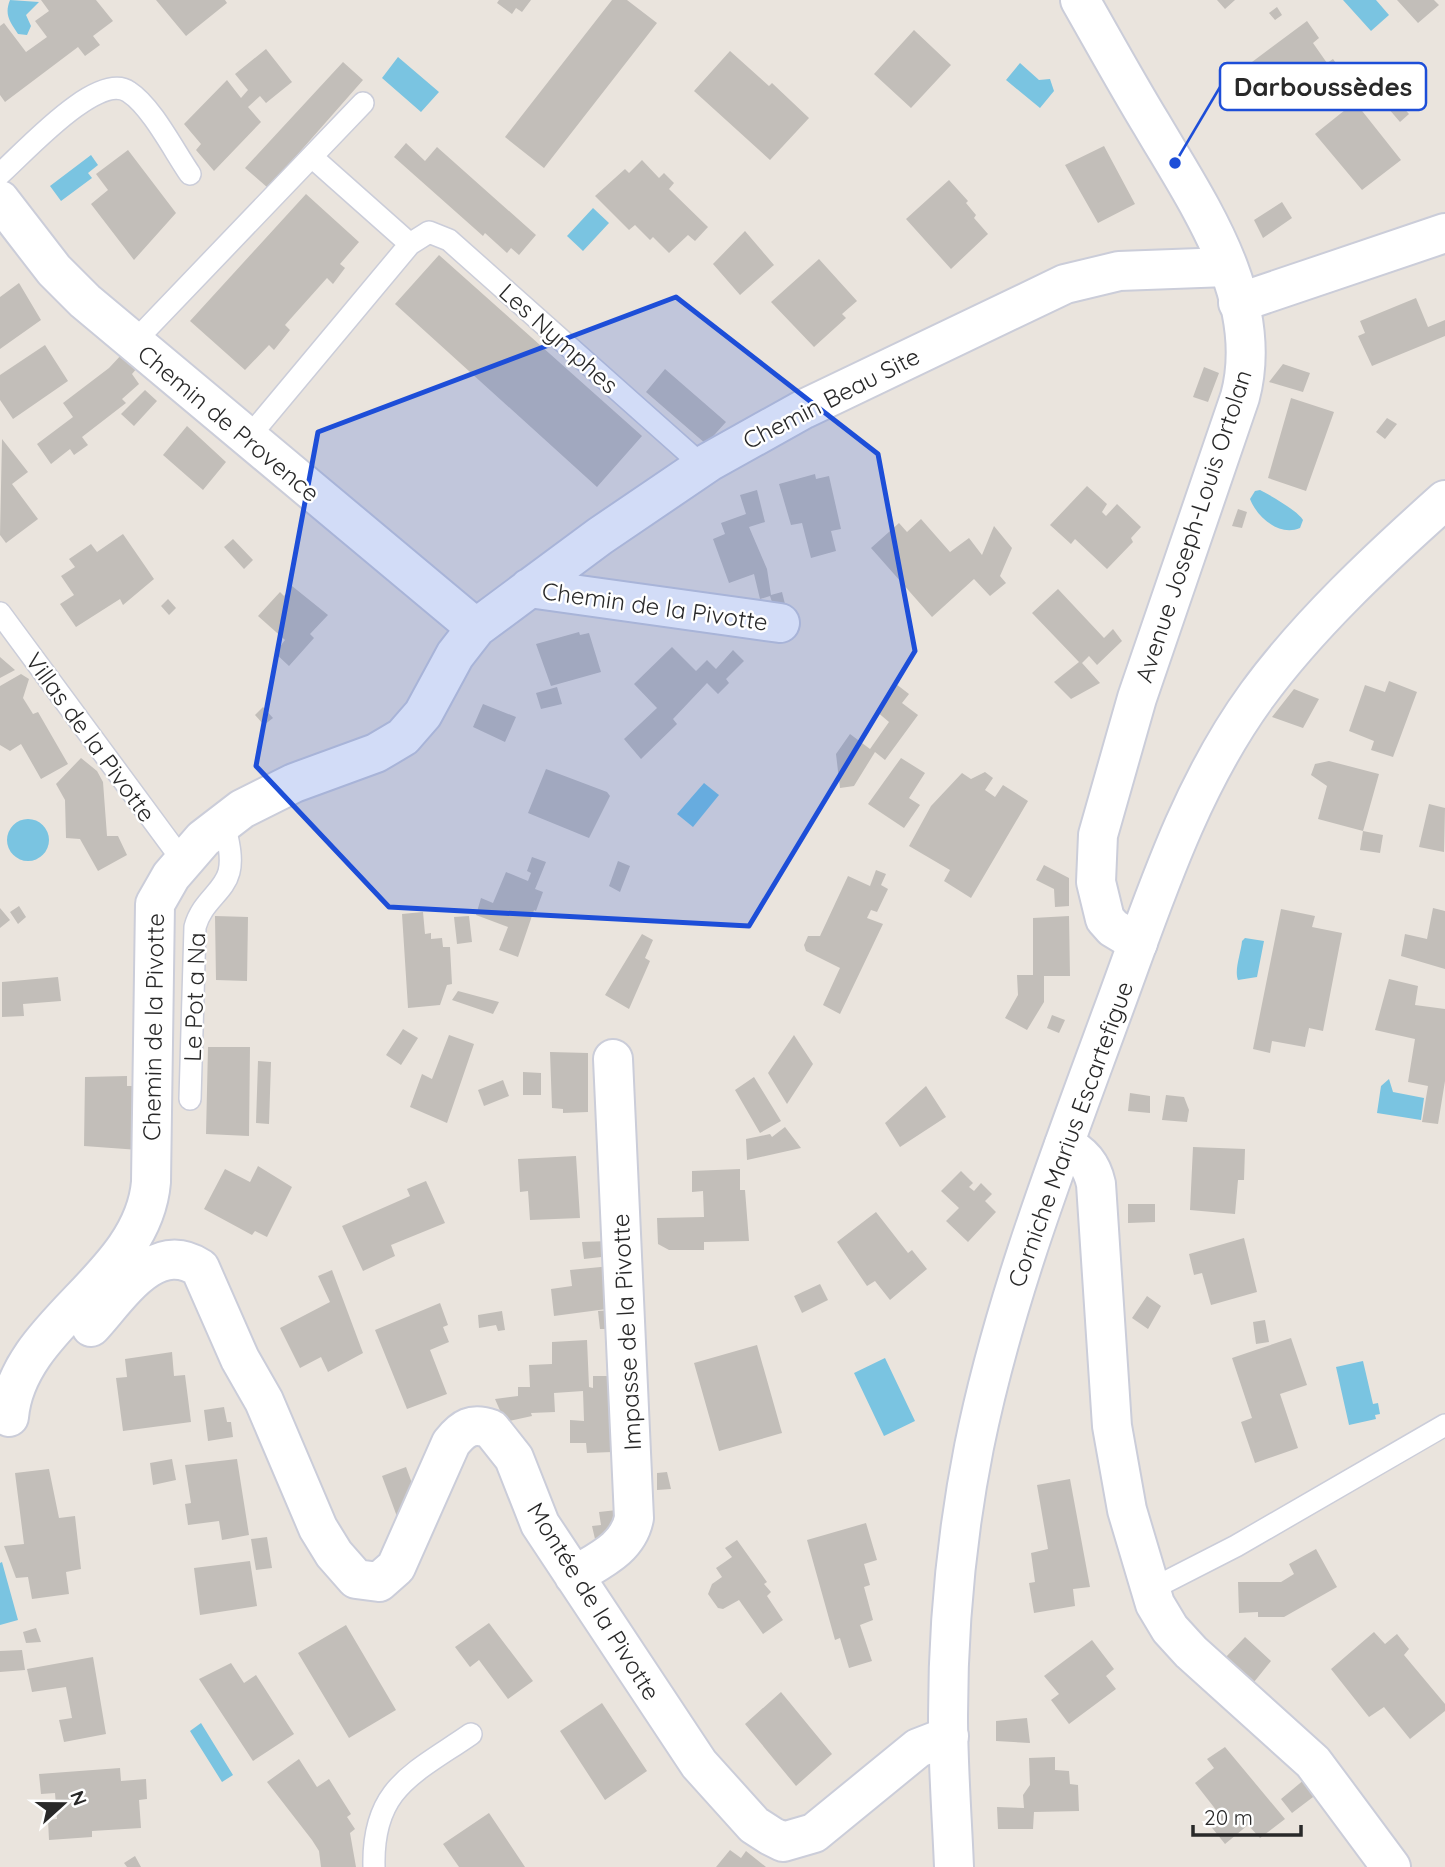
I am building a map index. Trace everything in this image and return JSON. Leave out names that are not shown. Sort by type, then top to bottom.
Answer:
[{"type":"street","name":"Avenue Joseph-Louis Ortolan","points":[[1080,0],[1212,225],[1238,303],[1247,343],[1246,377],[1137,698],[1098,835],[1096,882],[1105,919],[1113,929],[1138,943]]},
{"type":"street","name":"Chemin de Provence","points":[[0,200],[69,287],[476,628]]},
{"type":"street","points":[[1238,303],[1445,233]]},
{"type":"street","name":"Chemin Beau Site","points":[[476,628],[703,466],[804,409],[1065,284],[1119,271],[1227,267]]},
{"type":"street","name":"Corniche Marius Escartefigue","points":[[954,1867],[949,1736],[957,1562],[974,1447],[1008,1305],[1064,1145],[1182,825],[1256,696],[1301,642],[1408,533],[1445,500]]},
{"type":"street","name":"Chemin de la Pivotte","points":[[529,588],[780,623]]},
{"type":"street","name":"Chemin de la Pivotte","points":[[4,1422],[27,1364],[122,1252],[146,1212],[150,1182],[152,922],[160,890],[183,861],[223,822],[263,797],[376,753],[403,737],[423,714],[455,655],[476,628]]},
{"type":"street","name":"Impasse de la Pivotte","points":[[574,1576],[619,1547],[630,1534],[634,1518],[613,1059]]},
{"type":"street","points":[[1064,1145],[1083,1157],[1094,1174],[1096,1184],[1112,1426],[1127,1510],[1150,1590],[1175,1635],[1313,1762],[1391,1867]]},
{"type":"street","name":"Montée de la Pivotte","points":[[4,1422],[149,1265],[170,1259],[190,1262],[207,1279],[318,1528],[334,1554],[356,1578],[379,1582],[396,1567],[451,1443],[461,1431],[472,1425],[491,1429],[507,1445],[540,1524],[574,1576],[699,1764],[754,1825],[783,1842],[814,1833],[907,1756],[932,1741],[949,1736]]},
{"type":"lane","points":[[0,174],[90,95],[111,86],[119,87],[134,96],[190,174]]},
{"type":"lane","points":[[134,342],[363,103]]},
{"type":"lane","points":[[248,438],[410,244],[312,157]]},
{"type":"lane","name":"Les Nymphes","points":[[410,244],[429,232],[449,240],[703,466]]},
{"type":"lane","name":"Villas de la Pivotte","points":[[0,613],[183,861]]},
{"type":"lane","name":"Le Pot a Na","points":[[190,1099],[195,927],[201,908],[225,882],[229,873],[223,822]]},
{"type":"lane","points":[[1150,1590],[1236,1546],[1445,1425]]},
{"type":"lane","points":[[374,1867],[376,1826],[385,1803],[409,1779],[471,1734]]},
{"type":"highlighted area","points":[[676,297],[878,454],[915,651],[749,926],[389,907],[256,766],[318,432]]},
{"type":"water","points":[[10,0],[39,2],[26,15],[31,26],[27,35],[18,34],[10,22]]},
{"type":"water","points":[[1343,0],[1376,0],[1389,15],[1371,31]]},
{"type":"water","points":[[398,57],[439,92],[421,112],[382,78]]},
{"type":"water","points":[[1020,63],[1039,80],[1050,79],[1054,91],[1040,108],[1006,80]]},
{"type":"water","points":[[91,155],[98,165],[88,173],[92,178],[61,201],[50,186]]},
{"type":"water","points":[[593,208],[609,223],[583,251],[567,236]]},
{"type":"water","points":[[1260,490],[1300,516],[1303,520],[1300,528],[1284,530],[1263,518],[1250,499],[1255,491]]},
{"type":"water","points":[[704,783],[719,795],[693,827],[677,814]]},
{"type":"water","points":[[28,819],[43,825],[49,840],[43,855],[28,861],[13,855],[7,840],[13,825]]},
{"type":"water","points":[[1245,938],[1264,941],[1257,977],[1238,980],[1237,966]]},
{"type":"water","points":[[1389,1079],[1393,1092],[1424,1098],[1421,1120],[1377,1113],[1381,1086]]},
{"type":"water","points":[[885,1358],[915,1421],[884,1436],[854,1373]]},
{"type":"water","points":[[1363,1361],[1373,1404],[1378,1403],[1380,1414],[1375,1415],[1376,1419],[1349,1425],[1336,1367]]},
{"type":"water","points":[[2,1562],[18,1620],[0,1625],[0,1563]]},
{"type":"water","points":[[201,1723],[233,1775],[222,1782],[190,1731]]},
{"type":"building","points":[[41,0],[96,0],[113,21],[93,36],[100,45],[85,56],[78,47],[5,102],[0,95],[0,26],[4,23],[26,52],[47,37],[35,21],[49,11]]},
{"type":"building","points":[[156,0],[225,0],[227,3],[186,36]]},
{"type":"building","points":[[499,0],[531,0],[522,12],[516,8],[512,14],[497,3]]},
{"type":"building","points":[[612,0],[627,0],[657,23],[544,168],[505,137]]},
{"type":"building","points":[[1217,0],[1235,0],[1225,9]]},
{"type":"building","points":[[1397,0],[1434,0],[1439,5],[1418,23]]},
{"type":"building","points":[[1277,7],[1282,15],[1275,20],[1269,13]]},
{"type":"building","points":[[1307,21],[1319,38],[1313,43],[1327,63],[1333,59],[1344,74],[1321,92],[1310,76],[1266,107],[1240,71]]},
{"type":"building","points":[[914,30],[951,65],[911,108],[874,74]]},
{"type":"building","points":[[266,49],[292,82],[266,103],[260,96],[248,107],[261,122],[214,171],[196,150],[201,144],[184,124],[227,80],[241,98],[248,90],[235,74]]},
{"type":"building","points":[[730,51],[769,86],[772,83],[809,118],[770,160],[694,91]]},
{"type":"building","points":[[343,62],[363,80],[268,188],[245,168]]},
{"type":"building","points":[[1384,86],[1409,114],[1400,122],[1376,94]]},
{"type":"building","points":[[1355,102],[1401,160],[1362,190],[1315,134]]},
{"type":"building","points":[[406,143],[425,161],[437,147],[536,235],[519,255],[511,248],[507,253],[485,233],[483,236],[394,157]]},
{"type":"building","points":[[1104,146],[1135,204],[1098,223],[1065,165]]},
{"type":"building","points":[[128,150],[176,213],[134,260],[91,204],[108,190],[96,174]]},
{"type":"building","points":[[642,160],[659,178],[664,173],[674,183],[669,189],[708,227],[695,241],[688,235],[669,253],[653,237],[650,240],[635,225],[629,230],[595,196],[625,169],[629,173]]},
{"type":"building","points":[[949,180],[968,201],[966,203],[976,215],[974,218],[988,234],[951,269],[906,219]]},
{"type":"building","points":[[306,194],[359,242],[340,264],[345,268],[333,284],[327,278],[285,325],[290,330],[274,350],[269,345],[245,370],[190,321]]},
{"type":"building","points":[[1282,202],[1292,218],[1263,238],[1254,220]]},
{"type":"building","points":[[745,231],[774,265],[740,295],[713,264]]},
{"type":"building","points":[[439,255],[642,436],[597,487],[395,304]]},
{"type":"building","points":[[819,259],[857,301],[842,314],[846,318],[814,347],[771,302]]},
{"type":"building","points":[[19,283],[41,320],[0,349],[0,297]]},
{"type":"building","points":[[1416,298],[1428,327],[1445,320],[1445,336],[1372,366],[1358,336],[1365,333],[1360,321]]},
{"type":"building","points":[[45,345],[68,381],[13,419],[0,400],[0,375]]},
{"type":"building","points":[[123,353],[137,368],[132,374],[139,384],[122,399],[126,403],[82,437],[88,445],[74,455],[70,449],[51,464],[37,444],[73,417],[63,403],[109,368]]},
{"type":"building","points":[[1283,364],[1310,373],[1303,392],[1269,382]]},
{"type":"building","points":[[1204,367],[1219,373],[1208,402],[1193,397]]},
{"type":"building","points":[[665,369],[726,422],[706,444],[646,392]]},
{"type":"building","points":[[145,390],[157,401],[134,426],[121,414]]},
{"type":"building","points":[[1291,398],[1334,412],[1306,491],[1268,478]]},
{"type":"building","points":[[1387,418],[1397,424],[1385,439],[1376,432]]},
{"type":"building","points":[[187,426],[226,462],[203,490],[163,455]]},
{"type":"building","points":[[2,439],[28,472],[12,484],[38,519],[6,543],[0,535]]},
{"type":"building","points":[[815,474],[816,479],[829,476],[841,529],[831,531],[836,551],[811,558],[802,523],[791,525],[779,484]]},
{"type":"building","points":[[1087,486],[1107,504],[1102,512],[1106,516],[1117,504],[1141,527],[1131,538],[1133,542],[1107,569],[1075,539],[1071,544],[1050,525]]},
{"type":"building","points":[[757,490],[765,522],[749,527],[767,569],[771,595],[782,592],[787,612],[775,611],[770,596],[760,599],[754,574],[729,583],[713,539],[725,534],[721,523],[746,514],[740,495]]},
{"type":"building","points":[[1238,509],[1247,512],[1242,528],[1232,526]]},
{"type":"building","points":[[921,519],[950,552],[969,538],[982,555],[994,526],[1012,548],[1000,576],[1006,583],[990,596],[974,579],[932,617],[871,548],[899,523],[907,532]]},
{"type":"building","points":[[123,534],[154,579],[123,605],[120,599],[76,627],[60,604],[74,595],[61,576],[75,567],[69,559],[91,544],[97,552]]},
{"type":"building","points":[[233,539],[253,560],[244,569],[224,547]]},
{"type":"building","points":[[292,586],[328,615],[310,634],[314,638],[289,666],[275,653],[285,640],[258,616],[280,592],[284,596]]},
{"type":"building","points":[[1058,589],[1104,638],[1113,629],[1122,641],[1097,665],[1089,656],[1082,663],[1100,683],[1071,699],[1054,682],[1079,662],[1032,613]]},
{"type":"building","points":[[168,599],[176,608],[169,615],[161,606]]},
{"type":"building","points":[[579,632],[580,635],[589,633],[601,672],[551,686],[536,644]]},
{"type":"building","points":[[672,647],[696,671],[707,660],[716,669],[733,650],[744,661],[726,679],[729,683],[718,694],[707,683],[673,719],[677,724],[641,759],[624,739],[657,708],[634,684]]},
{"type":"building","points":[[0,657],[15,670],[0,678]]},
{"type":"building","points":[[21,674],[29,679],[23,698],[33,714],[38,712],[68,764],[41,779],[21,744],[10,751],[0,745],[0,686]]},
{"type":"building","points":[[1389,681],[1417,692],[1393,757],[1371,750],[1374,741],[1349,731],[1365,685],[1385,692]]},
{"type":"building","points":[[896,684],[909,694],[902,703],[918,715],[885,760],[875,752],[854,786],[840,788],[836,754],[850,734],[870,749],[889,722],[876,711]]},
{"type":"building","points":[[557,687],[562,704],[541,709],[536,693]]},
{"type":"building","points":[[1294,689],[1319,699],[1303,728],[1272,717]]},
{"type":"building","points":[[483,704],[516,717],[505,742],[473,727]]},
{"type":"building","points":[[263,707],[273,718],[264,725],[255,715]]},
{"type":"building","points":[[81,758],[97,771],[103,782],[107,836],[118,836],[127,855],[98,871],[80,839],[66,838],[65,800],[56,784]]},
{"type":"building","points":[[901,758],[925,773],[909,798],[920,805],[904,828],[868,804]]},
{"type":"building","points":[[1329,761],[1379,774],[1363,831],[1318,819],[1327,786],[1311,775],[1315,764]]},
{"type":"building","points":[[546,769],[607,792],[610,796],[589,838],[528,813]]},
{"type":"building","points":[[985,772],[993,778],[985,790],[995,797],[1003,785],[1028,801],[971,898],[944,881],[950,870],[909,846],[931,806],[962,773],[971,779]]},
{"type":"building","points":[[1429,804],[1445,808],[1444,852],[1419,847]]},
{"type":"building","points":[[1363,831],[1383,835],[1380,853],[1360,850]]},
{"type":"building","points":[[532,857],[546,862],[535,889],[543,892],[518,957],[499,950],[508,927],[476,915],[481,898],[493,903],[506,872],[528,881],[531,873],[527,871]]},
{"type":"building","points":[[618,861],[630,866],[620,892],[609,886]]},
{"type":"building","points":[[1044,865],[1069,878],[1069,906],[1055,907],[1054,889],[1036,880]]},
{"type":"building","points":[[876,870],[886,874],[881,885],[888,889],[877,912],[871,910],[867,918],[883,924],[840,1014],[823,1005],[840,968],[806,951],[804,945],[808,936],[820,936],[848,876],[870,886]]},
{"type":"building","points":[[19,906],[26,917],[18,924],[10,912]]},
{"type":"building","points":[[0,908],[10,920],[0,928]]},
{"type":"building","points":[[1433,908],[1445,911],[1445,969],[1401,956],[1405,934],[1427,939]]},
{"type":"building","points":[[1281,909],[1315,916],[1312,927],[1342,933],[1323,1031],[1309,1028],[1305,1047],[1272,1041],[1270,1053],[1253,1049]]},
{"type":"building","points":[[423,912],[425,934],[431,933],[431,939],[442,938],[443,947],[450,947],[452,984],[447,985],[440,1005],[408,1008],[402,914]]},
{"type":"building","points":[[215,916],[248,917],[247,981],[216,980]]},
{"type":"building","points":[[469,916],[472,942],[457,944],[454,917]]},
{"type":"building","points":[[1069,916],[1070,976],[1044,976],[1044,1002],[1027,1030],[1005,1018],[1018,995],[1017,975],[1033,975],[1033,918]]},
{"type":"building","points":[[642,934],[653,940],[645,958],[650,961],[629,1009],[605,995]]},
{"type":"building","points":[[58,977],[61,1001],[23,1004],[24,1016],[2,1017],[2,982]]},
{"type":"building","points":[[1389,979],[1418,986],[1415,1005],[1445,1009],[1445,1081],[1438,1124],[1422,1122],[1428,1086],[1408,1082],[1415,1039],[1375,1030]]},
{"type":"building","points":[[458,991],[499,1002],[493,1014],[452,1000]]},
{"type":"building","points":[[1052,1015],[1065,1020],[1059,1033],[1047,1028]]},
{"type":"building","points":[[403,1029],[418,1038],[401,1065],[386,1055]]},
{"type":"building","points":[[449,1035],[474,1044],[447,1123],[410,1107],[422,1074],[432,1079]]},
{"type":"building","points":[[794,1035],[813,1064],[787,1104],[768,1073]]},
{"type":"building","points":[[208,1047],[250,1047],[249,1136],[206,1134]]},
{"type":"building","points":[[550,1052],[588,1053],[588,1112],[563,1113],[563,1109],[552,1108]]},
{"type":"building","points":[[258,1061],[271,1062],[269,1124],[256,1123]]},
{"type":"building","points":[[523,1072],[541,1073],[541,1095],[523,1095]]},
{"type":"building","points":[[127,1076],[127,1086],[140,1086],[139,1150],[84,1146],[85,1077]]},
{"type":"building","points":[[754,1077],[781,1121],[760,1133],[735,1090]]},
{"type":"building","points":[[503,1080],[509,1096],[484,1106],[478,1090]]},
{"type":"building","points":[[926,1086],[946,1117],[900,1147],[885,1123]]},
{"type":"building","points":[[1130,1093],[1150,1096],[1150,1113],[1128,1111]]},
{"type":"building","points":[[1166,1095],[1184,1097],[1189,1110],[1187,1122],[1162,1120]]},
{"type":"building","points":[[785,1127],[801,1148],[747,1160],[746,1139],[770,1134],[772,1137]]},
{"type":"building","points":[[1193,1147],[1245,1149],[1244,1180],[1238,1180],[1235,1214],[1190,1210]]},
{"type":"building","points":[[576,1156],[580,1218],[530,1220],[528,1191],[520,1192],[518,1159]]},
{"type":"building","points":[[258,1166],[292,1187],[267,1237],[255,1231],[252,1235],[204,1209],[225,1169],[250,1182]]},
{"type":"building","points":[[740,1169],[740,1190],[745,1190],[749,1241],[704,1242],[704,1250],[669,1250],[658,1244],[657,1218],[704,1217],[703,1191],[692,1192],[692,1171]]},
{"type":"building","points":[[961,1171],[973,1183],[969,1187],[974,1191],[981,1183],[992,1194],[985,1201],[996,1212],[968,1242],[946,1221],[959,1208],[941,1191]]},
{"type":"building","points":[[426,1181],[445,1223],[391,1245],[395,1256],[363,1271],[342,1226],[410,1196],[407,1189]]},
{"type":"building","points":[[1128,1204],[1155,1204],[1155,1222],[1128,1223]]},
{"type":"building","points":[[876,1212],[908,1253],[912,1250],[927,1269],[890,1300],[875,1281],[867,1286],[837,1242]]},
{"type":"building","points":[[1244,1238],[1257,1292],[1211,1305],[1202,1273],[1194,1275],[1189,1254]]},
{"type":"building","points":[[609,1241],[610,1256],[584,1259],[582,1242]]},
{"type":"building","points":[[611,1266],[614,1308],[554,1316],[551,1289],[572,1286],[570,1270]]},
{"type":"building","points":[[332,1270],[363,1353],[328,1372],[321,1357],[300,1368],[280,1328],[330,1302],[318,1276]]},
{"type":"building","points":[[820,1284],[828,1300],[802,1313],[794,1296]]},
{"type":"building","points":[[1147,1296],[1161,1306],[1148,1329],[1132,1318]]},
{"type":"building","points":[[440,1303],[448,1325],[443,1327],[449,1342],[430,1350],[447,1394],[407,1409],[375,1330]]},
{"type":"building","points":[[614,1310],[614,1329],[600,1329],[598,1311]]},
{"type":"building","points":[[502,1311],[505,1330],[498,1331],[496,1325],[479,1328],[478,1315]]},
{"type":"building","points":[[1265,1320],[1269,1342],[1256,1344],[1253,1322]]},
{"type":"building","points":[[1291,1338],[1307,1385],[1280,1394],[1298,1448],[1255,1463],[1241,1422],[1252,1418],[1232,1358]]},
{"type":"building","points":[[587,1340],[589,1387],[593,1388],[593,1376],[617,1376],[612,1452],[587,1453],[586,1443],[570,1443],[570,1420],[584,1421],[583,1391],[554,1393],[555,1412],[531,1413],[532,1416],[505,1422],[495,1399],[518,1396],[518,1387],[530,1387],[529,1365],[552,1364],[552,1342]]},
{"type":"building","points":[[757,1345],[782,1433],[719,1451],[694,1363]]},
{"type":"building","points":[[172,1352],[174,1376],[185,1375],[191,1422],[123,1431],[116,1378],[127,1377],[125,1359]]},
{"type":"building","points":[[224,1407],[227,1422],[231,1422],[233,1437],[208,1441],[204,1410]]},
{"type":"building","points":[[172,1459],[176,1480],[153,1485],[150,1463]]},
{"type":"building","points":[[237,1459],[249,1535],[222,1540],[219,1521],[188,1525],[185,1504],[191,1503],[185,1465]]},
{"type":"building","points":[[406,1467],[417,1497],[399,1522],[382,1476]]},
{"type":"building","points":[[49,1469],[59,1518],[75,1516],[81,1569],[66,1572],[69,1594],[32,1599],[28,1577],[16,1578],[4,1546],[24,1544],[15,1473]]},
{"type":"building","points":[[667,1472],[671,1489],[657,1490],[657,1473]]},
{"type":"building","points":[[1070,1479],[1090,1587],[1073,1589],[1075,1606],[1034,1613],[1029,1583],[1035,1582],[1031,1553],[1048,1549],[1037,1485]]},
{"type":"building","points":[[626,1509],[626,1520],[595,1539],[592,1526],[601,1525],[599,1512]]},
{"type":"building","points":[[866,1523],[877,1560],[864,1564],[870,1585],[864,1587],[873,1620],[860,1625],[872,1661],[849,1668],[840,1638],[835,1640],[807,1540]]},
{"type":"building","points":[[267,1537],[272,1568],[256,1570],[251,1539]]},
{"type":"building","points":[[737,1540],[767,1582],[764,1584],[771,1592],[767,1596],[783,1620],[763,1634],[739,1600],[723,1609],[718,1608],[708,1594],[712,1584],[722,1577],[716,1568],[732,1557],[725,1548]]},
{"type":"building","points":[[1316,1549],[1337,1587],[1284,1617],[1258,1617],[1258,1612],[1239,1613],[1238,1582],[1281,1582],[1294,1574],[1289,1564]]},
{"type":"building","points":[[250,1561],[257,1606],[200,1615],[194,1568]]},
{"type":"building","points":[[489,1623],[533,1681],[508,1699],[479,1660],[470,1667],[455,1647]]},
{"type":"building","points":[[346,1625],[396,1710],[349,1738],[298,1653]]},
{"type":"building","points":[[36,1628],[41,1642],[26,1643],[23,1632]]},
{"type":"building","points":[[1374,1632],[1385,1644],[1397,1634],[1409,1649],[1404,1655],[1445,1704],[1445,1711],[1410,1739],[1384,1707],[1369,1717],[1331,1669]]},
{"type":"building","points":[[1245,1637],[1271,1661],[1254,1682],[1225,1658]]},
{"type":"building","points":[[1092,1640],[1114,1669],[1106,1676],[1116,1689],[1069,1724],[1051,1700],[1059,1694],[1044,1676]]},
{"type":"building","points":[[22,1650],[25,1670],[0,1672],[0,1651]]},
{"type":"building","points":[[93,1657],[106,1734],[64,1742],[59,1720],[72,1718],[66,1687],[32,1692],[27,1669]]},
{"type":"building","points":[[231,1663],[244,1683],[256,1675],[294,1734],[253,1761],[199,1679]]},
{"type":"building","points":[[781,1692],[832,1754],[796,1786],[745,1724]]},
{"type":"building","points":[[602,1703],[647,1771],[605,1800],[560,1731]]},
{"type":"building","points":[[1027,1718],[1030,1743],[996,1741],[996,1721]]},
{"type":"building","points":[[1225,1747],[1285,1819],[1260,1838],[1248,1825],[1225,1844],[1209,1824],[1220,1815],[1195,1783],[1214,1768],[1207,1759]]},
{"type":"building","points":[[1055,1757],[1055,1770],[1069,1771],[1070,1784],[1078,1785],[1079,1811],[1034,1812],[1033,1829],[998,1829],[997,1807],[1024,1808],[1023,1795],[1030,1785],[1029,1758]]},
{"type":"building","points":[[299,1759],[317,1787],[329,1779],[351,1814],[347,1817],[355,1829],[350,1833],[356,1867],[321,1867],[319,1851],[267,1782]]},
{"type":"building","points":[[120,1768],[121,1781],[146,1779],[147,1799],[139,1800],[141,1828],[92,1831],[92,1837],[49,1840],[48,1820],[57,1819],[55,1793],[41,1794],[39,1774]]},
{"type":"building","points":[[1305,1779],[1317,1794],[1292,1813],[1281,1799]]},
{"type":"building","points":[[489,1813],[525,1867],[459,1867],[443,1844]]},
{"type":"building","points":[[730,1850],[741,1858],[746,1851],[766,1867],[716,1867]]},
{"type":"building","points":[[135,1856],[141,1867],[127,1867],[124,1863]]},
{"type":"place","name":"Darboussèdes","points":[[1175,163]]}]
